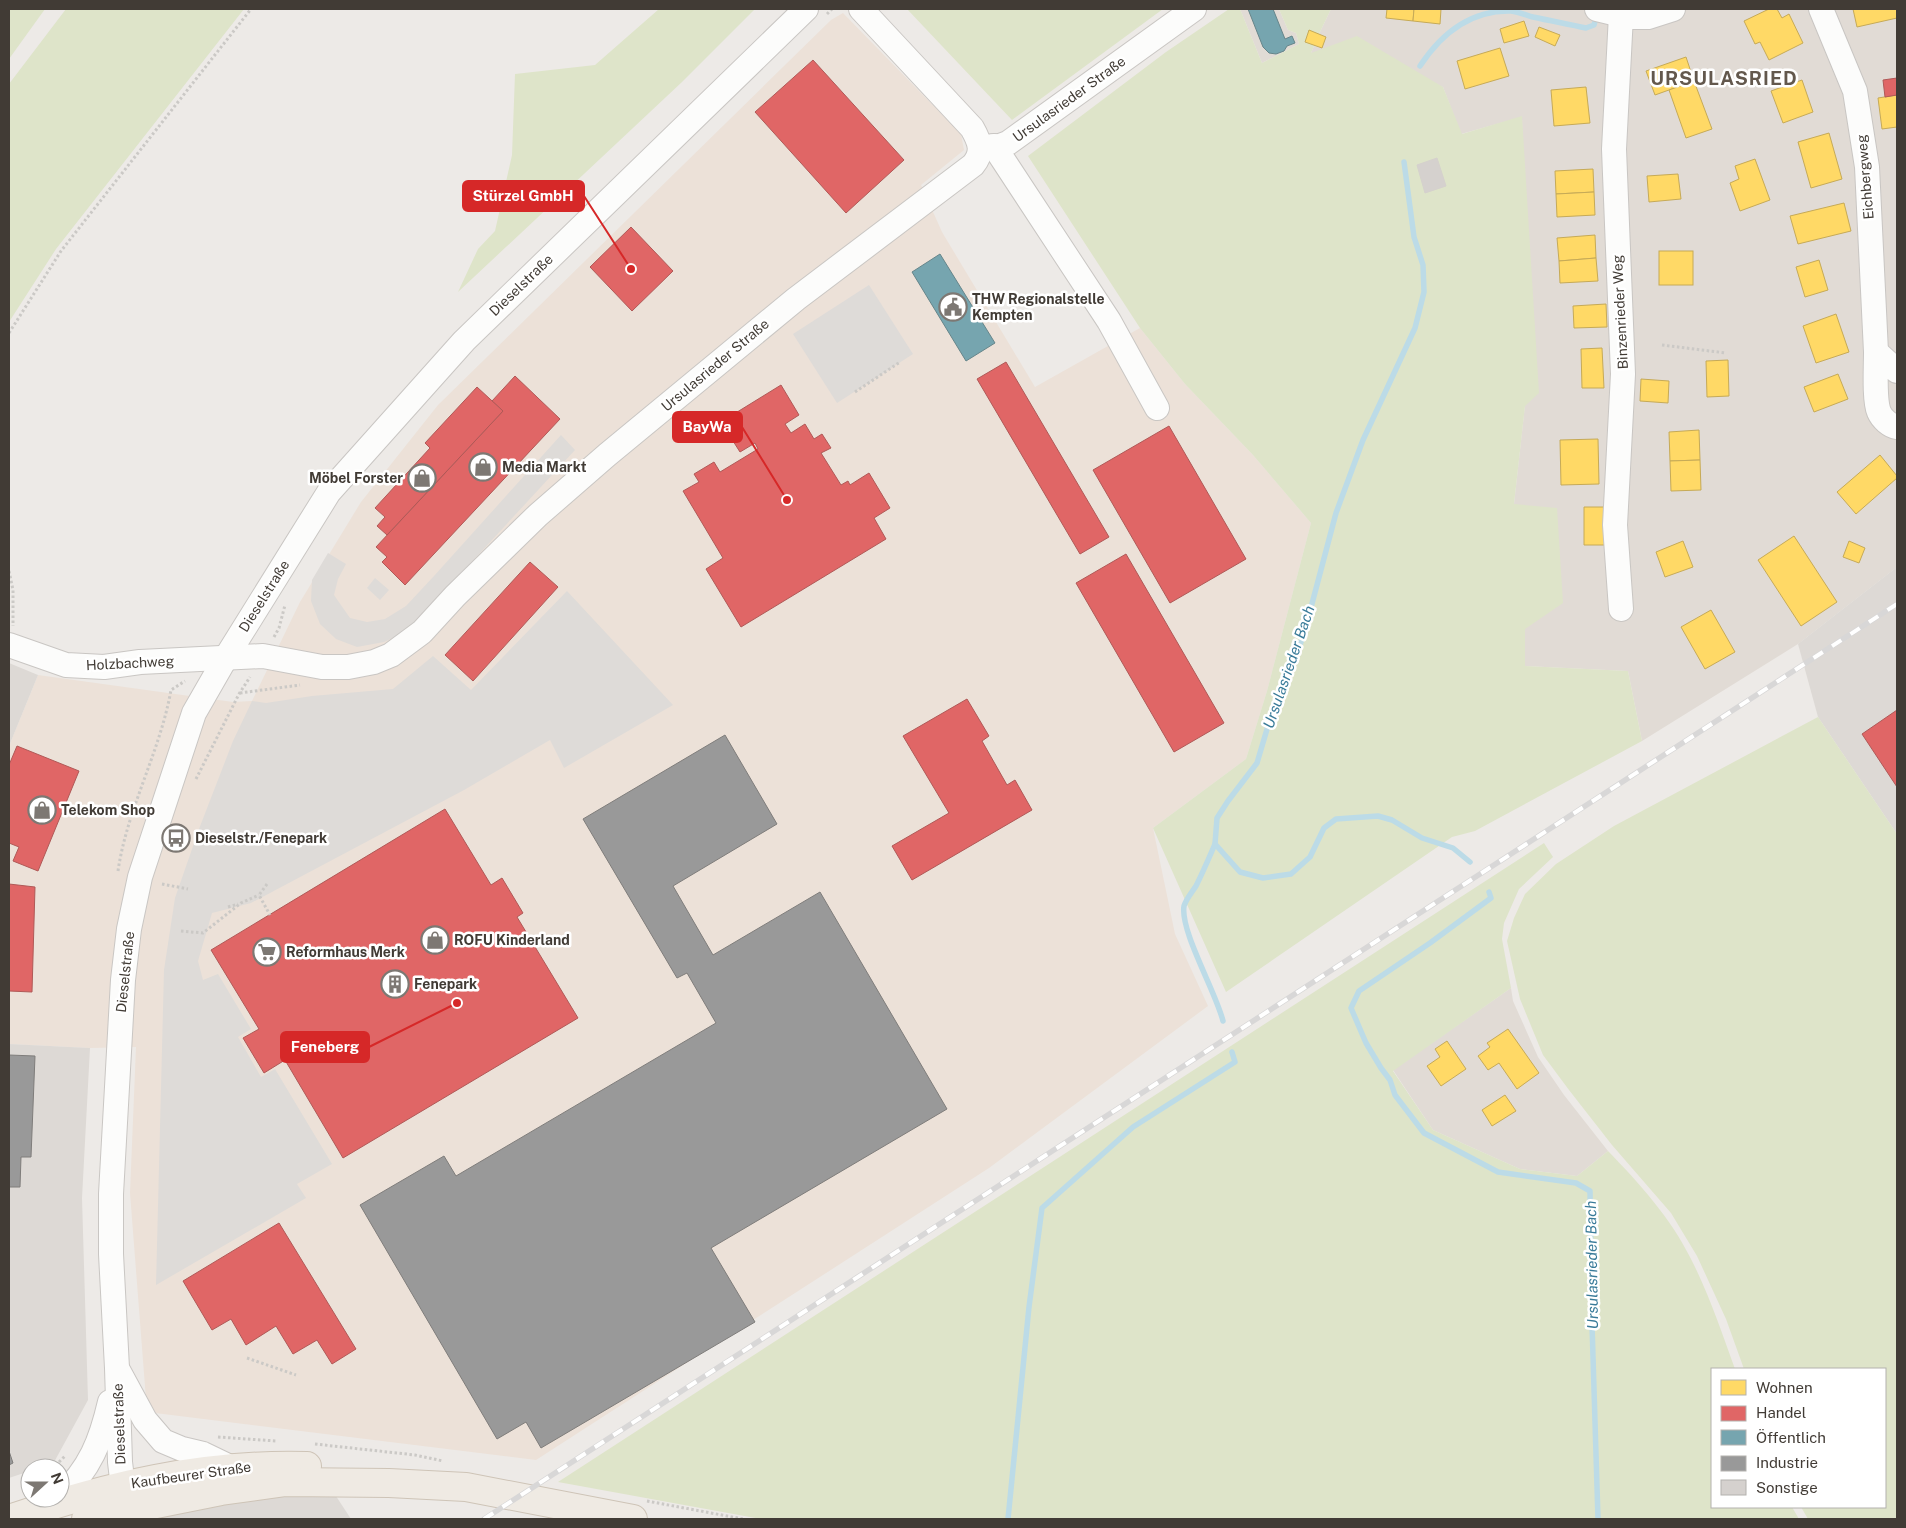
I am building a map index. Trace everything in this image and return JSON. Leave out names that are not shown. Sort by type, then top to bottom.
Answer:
[{"type":"main road","name":"Kaufbeurer Straße","points":[[86,1519],[230,1467],[272,1465],[397,1469],[424,1474],[466,1487],[633,1519]]},
{"type":"main road","name":"Kaufbeurer Straße","points":[[70,1501],[124,1505],[286,1482],[389,1483],[466,1487]]},
{"type":"main road","name":"Kaufbeurer Straße","points":[[9,1519],[37,1508]]},
{"type":"street","points":[[860,9],[972,128],[987,147],[1109,321],[1157,408]]},
{"type":"street","name":"Ursulasrieder Straße","points":[[225,659],[263,656],[314,666],[340,667],[374,662],[391,655],[422,632],[455,596],[538,515],[796,298],[973,165],[987,147],[1008,143],[1194,9]]},
{"type":"street","points":[[1608,12],[1648,17],[1674,9]]},
{"type":"street","name":"Eichbergweg","points":[[1821,9],[1855,91],[1866,167],[1879,413],[1887,422],[1897,427]]},
{"type":"street","name":"Dieselstraße","points":[[124,1505],[111,1254],[111,1194],[123,980],[129,929],[140,877],[194,713],[225,659],[329,492],[385,428],[470,335],[816,12]]},
{"type":"street","name":"Binzenrieder Weg","points":[[1608,12],[1623,374],[1615,525],[1622,609]]},
{"type":"street","points":[[1876,352],[1897,371]]},
{"type":"street","name":"Holzbachweg","points":[[11,645],[66,665],[104,667],[140,662],[225,659]]},
{"type":"street","name":"Dieselstraße","points":[[117,1368],[145,1420],[163,1441],[182,1449],[203,1454],[230,1467]]},
{"type":"street","name":"Dieselstraße","points":[[70,1487],[87,1467],[104,1430],[117,1368]]},
{"type":"path","points":[[9,333],[61,252],[251,9]]},
{"type":"path","points":[[816,12],[832,9]]},
{"type":"path","points":[[1662,345],[1726,353]]},
{"type":"path","points":[[855,392],[900,362]]},
{"type":"path","points":[[9,571],[13,590],[11,645]]},
{"type":"path","points":[[263,656],[279,628],[285,604]]},
{"type":"path","points":[[192,787],[239,694]]},
{"type":"path","points":[[158,892],[164,875]]},
{"type":"path","points":[[162,884],[188,889]]},
{"type":"path","points":[[228,907],[259,894],[267,884]]},
{"type":"path","points":[[259,894],[270,914]]},
{"type":"path","points":[[182,931],[203,933],[241,903]]},
{"type":"path","points":[[247,1358],[296,1375]]},
{"type":"shaded area","points":[[1240,9],[1279,9],[1288,30],[1296,33],[1299,44],[1262,63]]},
{"type":"shaded area","points":[[1331,9],[1897,9],[1897,567],[1798,644],[1642,741],[1628,671],[1525,666],[1525,629],[1514,504],[1525,405],[1522,117],[1461,134],[1443,87],[1311,53],[1314,46],[1322,48],[1319,34]]},
{"type":"shaded area","points":[[843,13],[961,134],[964,150],[921,185],[942,232],[1035,387],[1140,328],[1185,384],[1253,455],[1311,523],[1267,691],[1246,759],[1153,828],[1175,934],[1208,1006],[989,1168],[536,1460],[147,1412],[130,1193],[136,1047],[90,1048],[9,1044],[9,746],[38,675],[233,702],[252,701],[300,602],[361,502],[438,405],[831,20]]},
{"type":"shaded area","points":[[869,285],[913,354],[837,403],[793,334]]},
{"type":"shaded area","points":[[561,435],[575,450],[408,631],[384,642],[357,647],[336,639],[320,624],[311,601],[312,580],[328,553],[346,564],[338,579],[334,595],[350,618],[367,622],[385,619],[406,606]]},
{"type":"shaded area","points":[[1897,567],[1897,834],[1818,717],[1798,644]]},
{"type":"shaded area","points":[[375,578],[389,590],[380,600],[367,588]]},
{"type":"shaded area","points":[[567,591],[673,705],[564,768],[550,740],[464,790],[251,903],[212,913],[198,961],[203,980],[218,974],[251,1029],[238,1037],[261,1077],[275,1069],[332,1164],[297,1184],[306,1198],[156,1285],[164,970],[175,898],[233,741],[252,701],[266,703],[312,696],[393,689],[433,656],[471,690]]},
{"type":"shaded area","points":[[9,663],[38,675],[9,746]]},
{"type":"shaded area","points":[[1511,988],[1513,1001],[1538,1057],[1564,1095],[1608,1151],[1577,1176],[1520,1169],[1433,1130],[1393,1070]]},
{"type":"shaded area","points":[[9,1044],[90,1048],[82,1198],[88,1400],[56,1458],[20,1458],[20,1474],[9,1478]]},
{"type":"shaded area","points":[[330,1487],[351,1519],[148,1519],[206,1500]]},
{"type":"green space","points":[[9,9],[45,9],[9,59]]},
{"type":"green space","points":[[66,9],[244,9],[56,249],[9,322],[9,84]]},
{"type":"green space","points":[[659,9],[755,9],[682,82],[458,292],[478,249],[495,231],[512,155],[515,74],[595,65]]},
{"type":"green space","points":[[907,9],[1163,9],[1012,120]]},
{"type":"green space","points":[[1229,9],[1240,9],[1262,63],[1299,44],[1296,33],[1288,30],[1279,9],[1331,9],[1319,34],[1326,37],[1322,48],[1314,46],[1311,53],[1357,36],[1443,87],[1462,134],[1522,116],[1539,393],[1525,406],[1514,504],[1557,508],[1563,603],[1525,629],[1525,666],[1628,671],[1642,741],[1475,831],[1452,837],[1226,992],[1153,828],[1246,759],[1267,691],[1311,523],[1253,455],[1185,384],[1140,328],[1028,156],[1166,52]]},
{"type":"green space","points":[[1818,717],[1897,834],[1897,1519],[1808,1519],[1802,1508],[1886,1508],[1886,1368],[1744,1368],[1726,1319],[1697,1256],[1671,1213],[1612,1145],[1543,1055],[1520,999],[1507,941],[1514,918],[1525,894],[1556,864],[1614,826]]},
{"type":"green space","points":[[1544,843],[1553,857],[1519,889],[1504,923],[1502,939],[1511,988],[1393,1071],[1433,1130],[1520,1169],[1577,1176],[1608,1151],[1631,1176],[1664,1215],[1683,1244],[1698,1272],[1735,1368],[1711,1368],[1711,1508],[1793,1508],[1799,1519],[761,1519],[558,1482]]},
{"type":"building: Wohnen","points":[[1387,9],[1414,9],[1413,21],[1386,18]]},
{"type":"building: Wohnen","points":[[1414,9],[1441,9],[1440,24],[1413,21]]},
{"type":"building: Wohnen","points":[[1769,9],[1777,9],[1782,18],[1789,14],[1803,43],[1769,60],[1760,42],[1755,44],[1744,21]]},
{"type":"building: Wohnen","points":[[1853,9],[1897,9],[1897,18],[1857,27]]},
{"type":"building: Wohnen","points":[[1524,21],[1529,36],[1504,43],[1500,29]]},
{"type":"building: Wohnen","points":[[1539,27],[1560,35],[1555,46],[1535,37]]},
{"type":"building: Wohnen","points":[[1309,30],[1326,37],[1322,48],[1305,42]]},
{"type":"building: Wohnen","points":[[1500,48],[1509,76],[1465,89],[1457,61]]},
{"type":"building: Wohnen","points":[[1686,57],[1694,81],[1655,95],[1646,71]]},
{"type":"building: Wohnen","points":[[1802,80],[1813,112],[1783,123],[1771,91]]},
{"type":"building: Wohnen","points":[[1694,81],[1712,129],[1686,138],[1669,90]]},
{"type":"building: Wohnen","points":[[1586,87],[1590,123],[1554,126],[1551,90]]},
{"type":"building: Wohnen","points":[[1897,95],[1897,127],[1882,129],[1878,98]]},
{"type":"building: Wohnen","points":[[1829,133],[1842,179],[1811,188],[1798,142]]},
{"type":"building: Wohnen","points":[[1755,159],[1770,200],[1740,211],[1730,183],[1739,179],[1735,166]]},
{"type":"building: Wohnen","points":[[1593,169],[1594,192],[1556,194],[1555,171]]},
{"type":"building: Wohnen","points":[[1678,174],[1681,199],[1649,202],[1647,176]]},
{"type":"building: Wohnen","points":[[1594,192],[1595,215],[1557,217],[1556,194]]},
{"type":"building: Wohnen","points":[[1844,203],[1851,231],[1798,244],[1790,216]]},
{"type":"building: Wohnen","points":[[1595,235],[1596,258],[1559,261],[1557,238]]},
{"type":"building: Wohnen","points":[[1659,251],[1693,251],[1693,285],[1659,285]]},
{"type":"building: Wohnen","points":[[1596,258],[1598,281],[1560,283],[1559,261]]},
{"type":"building: Wohnen","points":[[1819,260],[1828,290],[1805,297],[1796,267]]},
{"type":"building: Wohnen","points":[[1606,304],[1607,327],[1574,328],[1573,306]]},
{"type":"building: Wohnen","points":[[1836,314],[1849,352],[1816,363],[1803,326]]},
{"type":"building: Wohnen","points":[[1602,348],[1604,388],[1582,388],[1581,349]]},
{"type":"building: Wohnen","points":[[1728,360],[1729,396],[1707,397],[1706,361]]},
{"type":"building: Wohnen","points":[[1838,374],[1848,399],[1814,412],[1804,387]]},
{"type":"building: Wohnen","points":[[1641,379],[1669,381],[1668,403],[1640,401]]},
{"type":"building: Wohnen","points":[[1699,430],[1700,460],[1670,461],[1669,432]]},
{"type":"building: Wohnen","points":[[1598,439],[1599,484],[1561,485],[1560,440]]},
{"type":"building: Wohnen","points":[[1880,455],[1897,478],[1856,514],[1837,492]]},
{"type":"building: Wohnen","points":[[1700,460],[1701,490],[1671,491],[1670,461]]},
{"type":"building: Wohnen","points":[[1584,507],[1606,507],[1605,545],[1584,545]]},
{"type":"building: Wohnen","points":[[1794,536],[1837,602],[1801,626],[1758,560]]},
{"type":"building: Wohnen","points":[[1683,541],[1693,567],[1665,577],[1656,552]]},
{"type":"building: Wohnen","points":[[1849,541],[1865,548],[1859,563],[1843,557]]},
{"type":"building: Wohnen","points":[[1711,610],[1735,652],[1705,669],[1681,627]]},
{"type":"building: Wohnen","points":[[1508,1029],[1539,1073],[1517,1089],[1499,1063],[1488,1070],[1478,1056],[1490,1047],[1487,1043]]},
{"type":"building: Wohnen","points":[[1447,1041],[1466,1069],[1441,1086],[1427,1066],[1440,1057],[1435,1049]]},
{"type":"building: Wohnen","points":[[1505,1095],[1516,1111],[1492,1126],[1482,1110]]},
{"type":"building: Handel","points":[[813,60],[904,160],[846,213],[755,112]]},
{"type":"building: Handel","points":[[1897,78],[1897,95],[1885,97],[1883,80]]},
{"type":"building: Handel","points":[[631,227],[673,271],[632,311],[590,267]]},
{"type":"building: Handel","points":[[1006,362],[1109,537],[1080,554],[977,379]]},
{"type":"building: Handel","name":"Media Markt","points":[[515,376],[560,419],[405,585],[382,562],[387,557],[376,547],[503,411],[492,401]]},
{"type":"building: Handel","points":[[781,385],[799,415],[785,424],[791,433],[805,424],[814,439],[822,434],[831,448],[821,453],[841,485],[848,481],[850,485],[869,473],[890,508],[874,518],[886,539],[741,627],[706,569],[723,558],[683,491],[699,482],[694,474],[714,462],[720,472],[758,449],[755,443],[740,452],[721,422]]},
{"type":"building: Handel","name":"Möbel Forster","points":[[477,387],[503,411],[387,535],[377,526],[385,517],[375,508],[430,448],[425,443]]},
{"type":"building: Handel","points":[[1169,426],[1246,559],[1170,603],[1093,470]]},
{"type":"building: Handel","points":[[1126,554],[1224,723],[1174,752],[1076,583]]},
{"type":"building: Handel","points":[[530,562],[558,587],[473,681],[445,655]]},
{"type":"building: Handel","points":[[967,699],[989,736],[982,741],[1007,785],[1015,780],[1032,810],[912,880],[892,846],[949,813],[903,736]]},
{"type":"building: Handel","points":[[1897,710],[1897,787],[1862,734]]},
{"type":"building: Handel","points":[[17,746],[79,771],[38,871],[13,861],[19,847],[9,843],[9,765]]},
{"type":"building: Handel","name":"Fenepark","points":[[445,809],[491,885],[502,878],[523,913],[517,917],[578,1018],[343,1158],[285,1060],[264,1073],[243,1038],[259,1029],[211,950]]},
{"type":"building: Handel","points":[[9,884],[35,887],[32,992],[9,991]]},
{"type":"building: Handel","points":[[279,1223],[356,1349],[332,1364],[317,1340],[293,1354],[276,1326],[246,1345],[231,1319],[212,1330],[183,1281]]},
{"type":"building: Öffentlich","points":[[1248,9],[1273,9],[1285,39],[1292,36],[1295,43],[1287,46],[1284,51],[1276,54],[1269,53],[1263,47]]},
{"type":"building: Öffentlich","name":"THW Regionalstelle Kempten","points":[[940,254],[995,343],[966,361],[912,272]]},
{"type":"building: Industrie","points":[[725,735],[777,824],[673,886],[713,955],[820,892],[947,1109],[711,1248],[755,1322],[541,1448],[526,1422],[497,1439],[360,1205],[444,1156],[456,1176],[716,1023],[687,973],[677,978],[583,819]]},
{"type":"building: Industrie","points":[[9,1055],[35,1056],[31,1157],[21,1157],[20,1187],[9,1187]]},
{"type":"building: Industrie","points":[[9,1451],[13,1463],[9,1465]]},
{"type":"building: Sonstige","points":[[1437,158],[1446,186],[1425,193],[1417,165]]},
{"type":"waterway","name":"Ursulasrieder Bach","points":[[1420,66],[1428,54],[1447,34],[1458,26],[1483,15],[1511,11],[1586,28],[1594,25],[1597,15]]},
{"type":"waterway","name":"Ursulasrieder Bach","points":[[1404,162],[1414,237],[1423,265],[1424,292],[1415,328],[1363,440],[1336,513],[1304,634],[1270,719],[1257,763],[1217,818],[1215,844],[1240,872],[1263,878],[1291,874],[1310,857],[1324,828],[1336,819],[1378,816],[1392,820],[1422,838],[1453,848],[1470,862]]},
{"type":"waterway","points":[[1215,844],[1196,886],[1185,903],[1184,917],[1187,930],[1223,1021]]},
{"type":"waterway","name":"Ursulasrieder Bach","points":[[1489,892],[1491,898],[1430,943],[1359,991],[1351,1008],[1366,1043],[1390,1080],[1395,1095],[1424,1133],[1498,1172],[1576,1183],[1590,1191],[1598,1519]]},
{"type":"waterway","points":[[1008,1519],[1029,1307],[1042,1208],[1133,1127],[1235,1062],[1232,1052]]},
{"type":"railway","points":[[484,1519],[1897,604]]},
{"type":"place","name":"Stürzel GmbH","points":[[631,269]]},
{"type":"place","name":"THW Regionalstelle Kempten","points":[[953,307]]},
{"type":"place","name":"Media Markt","points":[[483,467]]},
{"type":"place","name":"Möbel Forster","points":[[422,478]]},
{"type":"place","name":"BayWa","points":[[787,500]]},
{"type":"place","name":"Telekom Shop","points":[[42,810]]},
{"type":"place","name":"Dieselstr./Fenepark","points":[[176,838]]},
{"type":"place","name":"ROFU Kinderland","points":[[435,940]]},
{"type":"place","name":"Reformhaus Merk","points":[[267,952]]},
{"type":"place","name":"Fenepark","points":[[395,984]]},
{"type":"place","name":"Feneberg","points":[[457,1003]]},
{"type":"district","name":"URSULASRIED","points":[[1724,78]]}]
